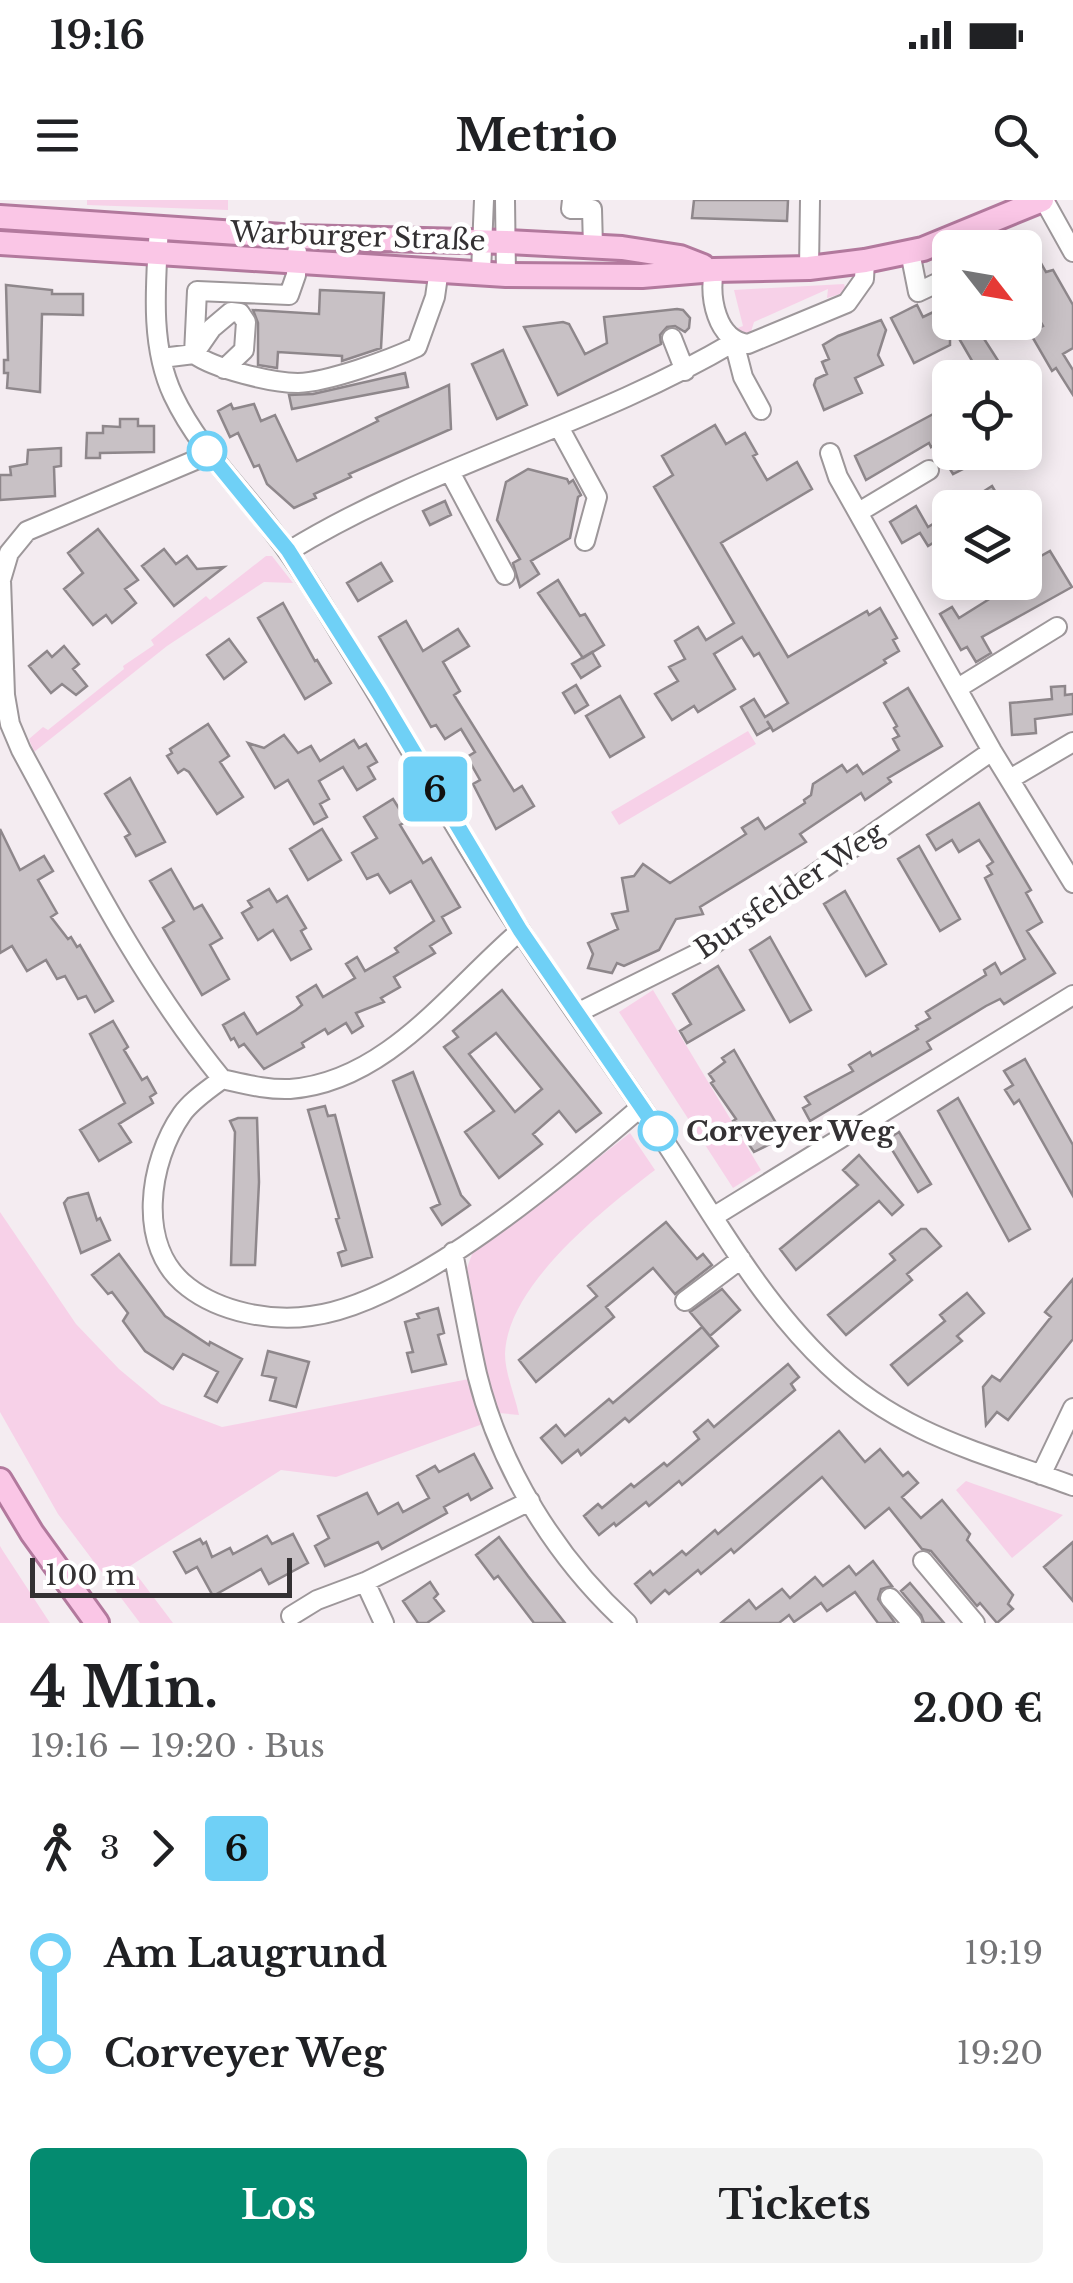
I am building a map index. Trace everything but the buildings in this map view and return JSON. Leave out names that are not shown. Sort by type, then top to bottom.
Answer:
[{"type":"main road","name":"Warburger Straße","points":[[971,230],[1043,200]]},
{"type":"main road","name":"Warburger Straße","points":[[8,211],[160,227],[438,269],[506,275],[642,276],[809,268],[865,261],[932,245]]},
{"type":"main road","name":"Warburger Straße","points":[[0,243],[158,254],[508,242],[680,257],[714,270]]},
{"type":"main road","points":[[0,1480],[32,1533],[97,1623]]},
{"type":"street","points":[[481,272],[484,200]]},
{"type":"street","points":[[505,200],[506,275]]},
{"type":"street","points":[[572,200],[571,209],[592,209],[593,247]]},
{"type":"street","points":[[809,268],[810,200]]},
{"type":"street","points":[[1043,200],[1073,252]]},
{"type":"street","points":[[160,227],[157,319],[162,358],[173,394],[212,458],[288,550],[520,930],[741,1259],[801,1337],[869,1400],[914,1428],[1073,1486]]},
{"type":"street","points":[[194,354],[196,291],[288,295],[296,275],[297,248]]},
{"type":"street","points":[[910,252],[918,292],[932,286]]},
{"type":"street","points":[[714,270],[710,289],[725,334],[734,342],[748,344],[846,303],[864,279],[865,261]]},
{"type":"street","points":[[162,358],[194,354],[224,369],[298,383],[385,362],[417,346],[435,297],[438,269]]},
{"type":"street","points":[[194,354],[220,320],[231,312],[240,313],[246,322],[244,350],[224,369]]},
{"type":"street","points":[[672,338],[685,371]]},
{"type":"street","points":[[288,550],[330,526],[685,371],[734,342]]},
{"type":"street","points":[[734,342],[743,377],[762,410]]},
{"type":"street","points":[[559,427],[597,497],[586,541]]},
{"type":"street","points":[[830,452],[838,477],[992,751],[1068,863],[1073,883]]},
{"type":"street","points":[[212,458],[198,459],[28,531],[9,553],[1,580],[5,694],[10,724],[21,750],[188,1038],[222,1079],[268,1089],[294,1089],[333,1080],[368,1064],[407,1035],[520,930]]},
{"type":"street","points":[[859,512],[929,470]]},
{"type":"street","points":[[450,472],[505,576]]},
{"type":"street","points":[[958,688],[1057,627]]},
{"type":"street","points":[[1010,779],[1073,742]]},
{"type":"street","name":"Bursfelder Weg","points":[[577,1013],[708,948],[992,751]]},
{"type":"street","points":[[713,1217],[1073,995]]},
{"type":"street","points":[[222,1079],[181,1115],[161,1154],[151,1206],[157,1238],[168,1266],[187,1287],[246,1313],[279,1318],[343,1309],[398,1284],[453,1252],[542,1189],[641,1108]]},
{"type":"street","points":[[453,1252],[481,1387],[512,1467],[530,1501],[578,1571],[627,1623]]},
{"type":"street","points":[[686,1302],[741,1259]]},
{"type":"street","points":[[1042,1475],[1073,1408]]},
{"type":"street","points":[[290,1616],[316,1600],[365,1582],[530,1501]]},
{"type":"street","points":[[923,1561],[975,1623]]},
{"type":"street","points":[[365,1582],[384,1623]]},
{"type":"street","points":[[890,1598],[912,1623]]},
{"type":"shaded area","points":[[87,200],[228,200],[228,210],[87,205]]},
{"type":"shaded area","points":[[844,284],[847,292],[827,298],[828,289],[754,322],[749,338],[732,330],[743,326],[734,290]]},
{"type":"shaded area","points":[[266,556],[272,556],[293,583],[264,582],[167,646],[34,752],[29,739],[43,727],[48,730],[123,666],[154,645],[151,640],[206,596],[210,600]]},
{"type":"shaded area","points":[[748,731],[756,744],[619,825],[611,812]]},
{"type":"shaded area","points":[[653,990],[761,1170],[733,1188],[619,1012]]},
{"type":"shaded area","points":[[630,1133],[655,1170],[586,1227],[540,1276],[522,1302],[510,1328],[505,1354],[519,1415],[499,1413],[486,1374],[467,1268],[474,1249],[549,1197]]},
{"type":"shaded area","points":[[0,1212],[76,1324],[119,1369],[161,1404],[222,1427],[474,1378],[491,1421],[336,1477],[281,1470],[130,1566],[173,1623],[140,1623],[58,1514],[0,1412]]},
{"type":"shaded area","points":[[966,1481],[1063,1515],[1012,1558],[956,1490]]},
{"type":"shaded area","points":[[0,1546],[3,1551],[50,1623],[0,1623]]},
{"type":"bus line","name":"6","points":[[207,451],[288,550],[379,694],[477,863],[658,1131]]},
{"type":"place","name":"Corveyer Weg","points":[[658,1131]]}]
